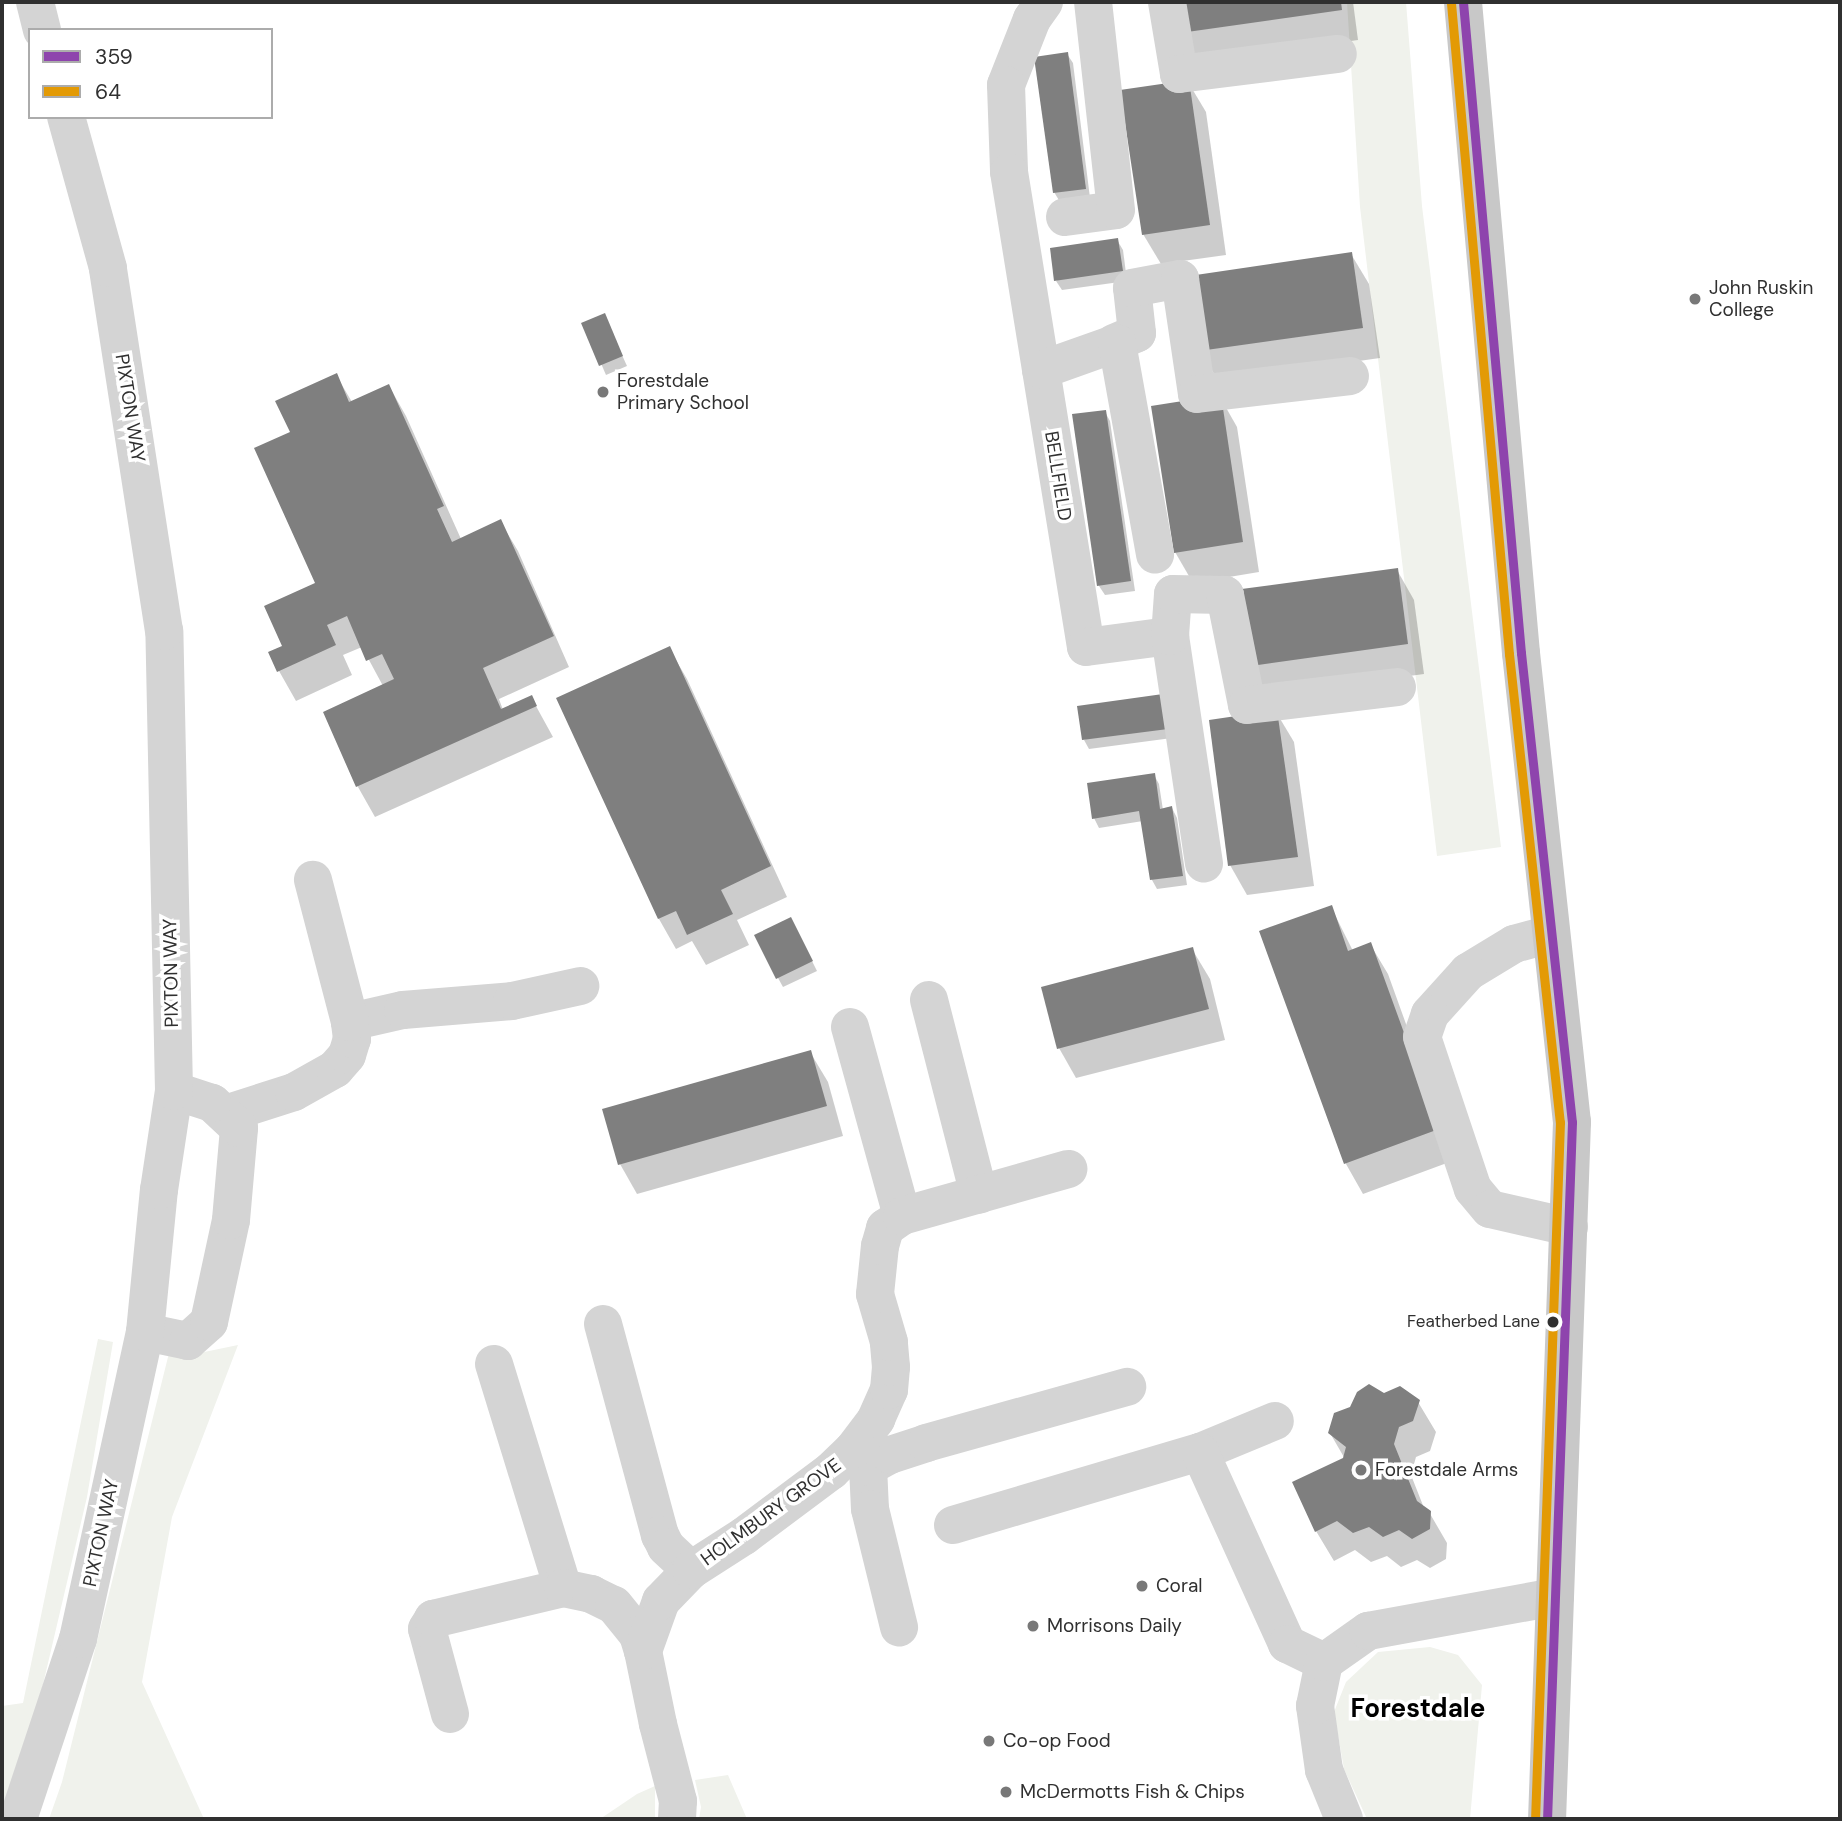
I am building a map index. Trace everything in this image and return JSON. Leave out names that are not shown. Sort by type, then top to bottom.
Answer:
[{"type":"main road","points":[[1463,2],[1521,653],[1572,1122],[1547,1819]]},
{"type":"street","points":[[35,2],[42,28]]},
{"type":"street","name":"BELLFIELD","points":[[1044,2],[1032,19],[1006,85],[1009,172],[1086,647],[1170,636]]},
{"type":"street","points":[[1065,217],[1116,209],[1093,2]]},
{"type":"street","points":[[1167,2],[1179,74],[1338,54]]},
{"type":"street","name":"PIXTON WAY","points":[[18,1819],[78,1639],[145,1332],[159,1190],[174,1091],[164,631],[108,268],[67,119]]},
{"type":"street","points":[[1041,370],[1137,333],[1132,288],[1180,279],[1197,394],[1350,376]]},
{"type":"street","points":[[1114,343],[1117,343],[1155,555]]},
{"type":"street","points":[[1203,863],[1170,636],[1173,594],[1225,595],[1247,705],[1397,687]]},
{"type":"street","points":[[225,1115],[294,1092],[335,1069],[347,1055],[352,1039],[350,1022],[313,880]]},
{"type":"street","points":[[1551,934],[1514,944],[1468,972],[1430,1014],[1422,1037],[1473,1189],[1490,1209],[1569,1227]]},
{"type":"street","points":[[350,1022],[403,1010],[512,1001],[580,986]]},
{"type":"street","points":[[929,1000],[979,1195]]},
{"type":"street","points":[[850,1027],[902,1216],[1068,1169]]},
{"type":"street","points":[[145,1332],[188,1341],[209,1322],[231,1220],[238,1165],[239,1128],[212,1103],[174,1091]]},
{"type":"street","name":"HOLMBURY GROVE","points":[[643,1651],[661,1601],[691,1570],[861,1458],[889,1390],[888,1342],[875,1294],[880,1246],[885,1228],[902,1216]]},
{"type":"street","points":[[603,1324],[660,1535],[666,1547],[691,1570]]},
{"type":"street","points":[[494,1364],[563,1588]]},
{"type":"street","points":[[899,1627],[870,1509],[861,1458],[890,1454],[1127,1387]]},
{"type":"street","points":[[953,1525],[1200,1452],[1275,1421]]},
{"type":"street","points":[[1200,1452],[1287,1644],[1324,1662]]},
{"type":"street","points":[[450,1714],[427,1629],[433,1619],[563,1588],[591,1594],[614,1605],[638,1635],[678,1801],[677,1819]]},
{"type":"street","points":[[1344,1819],[1324,1770],[1315,1706],[1324,1662],[1367,1631],[1555,1597]]},
{"type":"shaded area","points":[[1347,2],[1406,2],[1422,206],[1501,847],[1437,856],[1360,207]]},
{"type":"shaded area","points":[[98,1339],[113,1342],[87,1497],[37,1710],[2,1819],[2,1706],[23,1703]]},
{"type":"shaded area","points":[[238,1345],[172,1517],[142,1682],[204,1819],[49,1819],[62,1782],[169,1353],[185,1356]]},
{"type":"shaded area","points":[[1430,1647],[1458,1655],[1482,1685],[1470,1819],[1367,1819],[1344,1769],[1334,1712],[1346,1682],[1378,1652]]},
{"type":"shaded area","points":[[728,1775],[747,1819],[699,1819],[701,1807],[695,1780]]},
{"type":"shaded area","points":[[655,1786],[655,1819],[600,1819],[637,1794]]},
{"type":"building","points":[[1176,2],[1341,2],[1342,10],[1180,33]]},
{"type":"building","points":[[1068,52],[1086,189],[1053,193],[1034,57]]},
{"type":"building","points":[[1189,80],[1210,225],[1142,235],[1120,90]]},
{"type":"building","points":[[1118,238],[1123,271],[1054,281],[1050,248]]},
{"type":"building","points":[[1352,252],[1363,328],[1199,351],[1189,276]]},
{"type":"building","points":[[605,313],[623,356],[599,366],[581,323]]},
{"type":"building","points":[[337,373],[349,402],[389,384],[444,506],[437,509],[452,542],[501,519],[554,636],[483,668],[501,709],[532,695],[537,706],[356,787],[323,712],[394,679],[382,654],[366,661],[347,616],[327,625],[336,645],[277,672],[268,652],[282,646],[264,606],[315,583],[254,448],[290,432],[275,401]]},
{"type":"building","points":[[1221,395],[1243,542],[1174,553],[1151,406]]},
{"type":"building","points":[[1106,410],[1131,581],[1097,586],[1072,414]]},
{"type":"building","points":[[1398,568],[1408,644],[1244,667],[1234,590]]},
{"type":"building","points":[[670,646],[771,866],[721,890],[733,914],[687,935],[676,911],[658,919],[556,698]]},
{"type":"building","points":[[1163,694],[1168,729],[1082,740],[1077,706]]},
{"type":"building","points":[[1277,710],[1298,857],[1228,866],[1209,720]]},
{"type":"building","points":[[1155,773],[1160,809],[1172,806],[1183,876],[1150,880],[1139,811],[1092,819],[1087,783]]},
{"type":"building","points":[[1332,905],[1348,951],[1371,942],[1439,1129],[1344,1164],[1259,931]]},
{"type":"building","points":[[791,917],[813,961],[776,979],[754,935]]},
{"type":"building","points":[[1193,947],[1209,1009],[1057,1049],[1041,987]]},
{"type":"building","points":[[811,1050],[827,1106],[618,1165],[602,1109]]},
{"type":"building","name":"Forestdale Arms","points":[[1369,1384],[1384,1393],[1400,1386],[1420,1400],[1413,1421],[1399,1427],[1394,1444],[1417,1501],[1431,1511],[1430,1529],[1412,1539],[1399,1530],[1383,1537],[1369,1527],[1353,1533],[1337,1521],[1315,1532],[1292,1482],[1343,1458],[1346,1447],[1328,1433],[1334,1413],[1350,1407],[1357,1392]]},
{"type":"transit line","name":"359","points":[[1463,2],[1521,653],[1572,1122],[1547,1819]]},
{"type":"transit line","name":"64","points":[[1451,3],[1509,654],[1560,1122],[1535,1819]]},
{"type":"place","name":"John Ruskin College","points":[[1695,299]]},
{"type":"place","name":"Forestdale Primary School","points":[[603,392]]},
{"type":"place","name":"Featherbed Lane","points":[[1553,1322]]},
{"type":"place","name":"Forestdale Arms","points":[[1361,1470]]},
{"type":"place","name":"Coral","points":[[1142,1586]]},
{"type":"place","name":"Morrisons Daily","points":[[1033,1626]]},
{"type":"place","name":"Co-op Food","points":[[989,1741]]},
{"type":"place","name":"McDermotts Fish & Chips","points":[[1006,1792]]},
{"type":"district","name":"Forestdale","points":[[1418,1709]]}]
